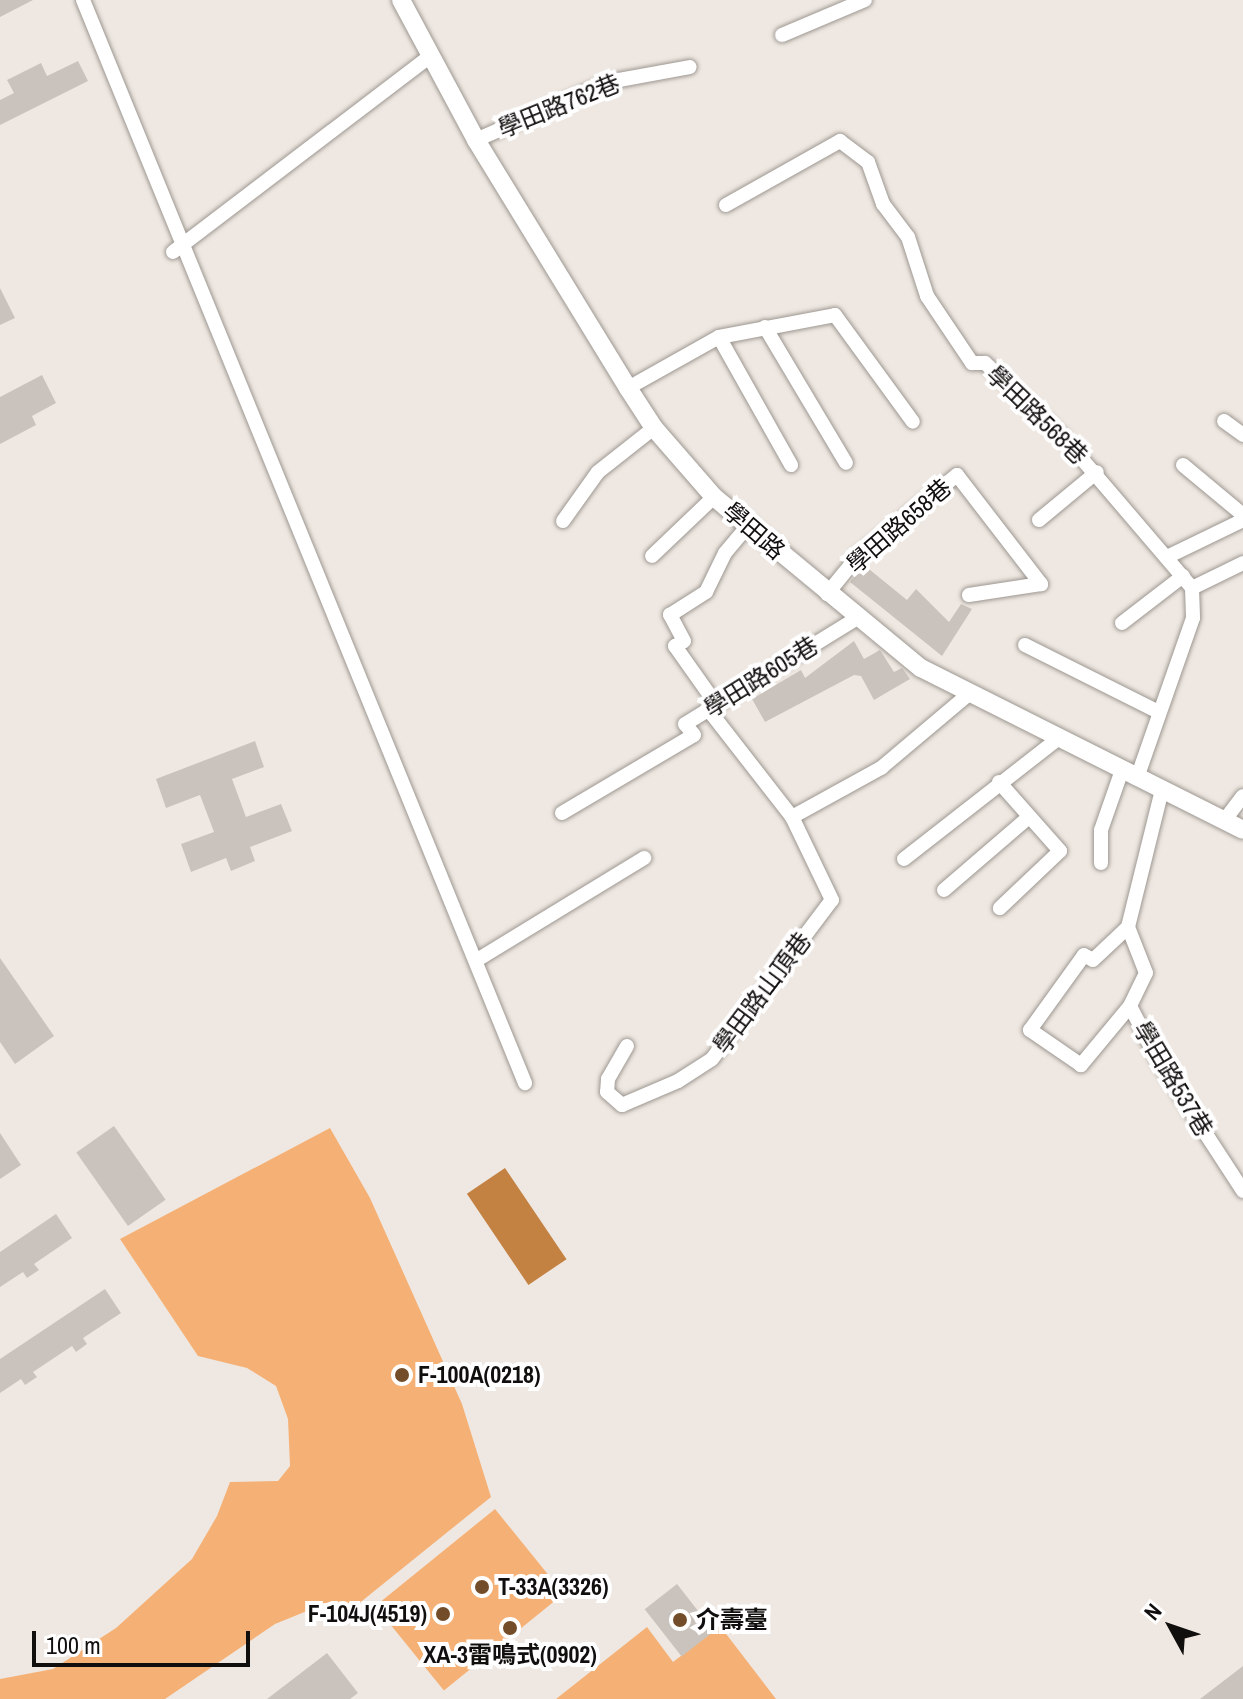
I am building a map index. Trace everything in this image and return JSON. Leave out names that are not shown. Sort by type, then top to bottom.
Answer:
[{"type":"main road","name":"學田路","points":[[401,0],[428,58],[628,388],[654,428],[714,497],[856,619],[921,668],[1243,830]]},
{"type":"street","points":[[83,0],[177,247],[477,960],[525,1083]]},
{"type":"street","points":[[782,35],[865,0]]},
{"type":"street","points":[[177,247],[428,58]]},
{"type":"street","name":"學田路762巷","points":[[476,140],[608,82],[690,67]]},
{"type":"street","name":"學田路568巷","points":[[726,205],[840,141],[849,146],[868,162],[883,204],[908,237],[927,296],[972,363],[985,363],[1097,472],[1146,538],[1169,556],[1187,582]]},
{"type":"street","points":[[628,388],[719,337],[835,315],[913,422]]},
{"type":"street","points":[[765,327],[846,463]]},
{"type":"street","points":[[719,337],[791,465]]},
{"type":"street","points":[[1224,421],[1243,435]]},
{"type":"street","points":[[563,521],[598,472],[654,428]]},
{"type":"street","points":[[1169,556],[1243,518],[1183,465]]},
{"type":"street","points":[[1039,520],[1097,472]]},
{"type":"street","name":"學田路658巷","points":[[827,594],[858,556],[957,475],[1041,584],[969,595]]},
{"type":"street","points":[[652,556],[714,497]]},
{"type":"street","name":"學田路山頂巷","points":[[627,1046],[608,1079],[607,1092],[622,1105],[678,1081],[712,1059],[829,906],[833,895],[792,817],[712,706],[675,646],[684,641],[670,615],[706,592],[725,553],[747,527]]},
{"type":"street","points":[[1122,623],[1187,582],[1243,563]]},
{"type":"street","points":[[1101,863],[1101,830],[1159,712],[1193,618],[1187,582]]},
{"type":"street","name":"學田路605巷","points":[[562,813],[694,735],[685,724],[856,619]]},
{"type":"street","points":[[1025,645],[1159,712]]},
{"type":"street","points":[[792,817],[881,768],[969,694]]},
{"type":"street","points":[[904,859],[1059,738]]},
{"type":"street","points":[[999,782],[1060,851],[1000,908]]},
{"type":"street","points":[[1128,927],[1162,790]]},
{"type":"street","points":[[1224,821],[1243,796]]},
{"type":"street","points":[[944,890],[1029,817]]},
{"type":"street","points":[[477,960],[644,858]]},
{"type":"street","name":"學田路537巷","points":[[1128,927],[1146,973],[1130,1006],[1081,1065],[1030,1030],[1084,955],[1093,960],[1128,927]]},
{"type":"street","name":"學田路537巷","points":[[1130,1006],[1159,1062],[1243,1191]]},
{"type":"shaded area","points":[[330,1128],[370,1198],[462,1404],[491,1497],[357,1605],[329,1602],[275,1624],[165,1699],[0,1699],[0,1679],[53,1669],[116,1628],[192,1559],[217,1516],[230,1482],[278,1481],[290,1466],[288,1419],[276,1386],[247,1368],[198,1356],[120,1239]]},
{"type":"shaded area","points":[[505,1168],[567,1259],[528,1285],[467,1194]]},
{"type":"shaded area","points":[[495,1509],[564,1594],[444,1691],[375,1606]]},
{"type":"shaded area","points":[[720,1626],[776,1699],[556,1699],[647,1627],[673,1662]]},
{"type":"building","points":[[0,0],[33,0],[0,17]]},
{"type":"building","points":[[78,61],[88,81],[0,125],[0,100],[14,93],[7,80],[41,63],[47,76]]},
{"type":"building","points":[[0,288],[15,318],[0,325]]},
{"type":"building","points":[[42,375],[56,403],[32,416],[36,425],[0,444],[0,397]]},
{"type":"building","points":[[864,565],[907,600],[916,589],[949,622],[961,604],[972,609],[942,656],[850,582]]},
{"type":"building","points":[[854,641],[864,659],[880,650],[894,672],[902,668],[910,679],[874,700],[861,676],[854,675],[765,722],[752,699],[801,670],[805,678]]},
{"type":"building","points":[[255,741],[264,767],[232,779],[246,817],[281,804],[292,831],[250,847],[255,861],[231,871],[226,858],[191,872],[181,844],[214,832],[200,795],[166,808],[156,779]]},
{"type":"building","points":[[0,958],[54,1036],[15,1064],[0,1042]]},
{"type":"building","points":[[114,1126],[166,1200],[128,1226],[76,1152]]},
{"type":"building","points":[[0,1133],[21,1165],[0,1179]]},
{"type":"building","points":[[56,1214],[72,1238],[34,1264],[39,1270],[27,1278],[23,1272],[0,1287],[0,1252]]},
{"type":"building","points":[[105,1289],[121,1313],[83,1338],[87,1344],[76,1352],[72,1346],[33,1372],[37,1377],[25,1385],[21,1379],[0,1393],[0,1359]]},
{"type":"building","name":"介壽臺","points":[[677,1584],[714,1631],[682,1657],[645,1609]]},
{"type":"building","points":[[327,1653],[358,1693],[350,1699],[267,1699]]},
{"type":"building","points":[[1243,1666],[1243,1699],[1200,1699]]},
{"type":"place","name":"F-100A(0218)","points":[[402,1375]]},
{"type":"place","name":"T-33A(3326)","points":[[482,1587]]},
{"type":"place","name":"F-104J(4519)","points":[[443,1614]]},
{"type":"place","name":"介壽臺","points":[[680,1620]]},
{"type":"place","name":"XA-3雷鳴式(0902)","points":[[510,1628]]}]
